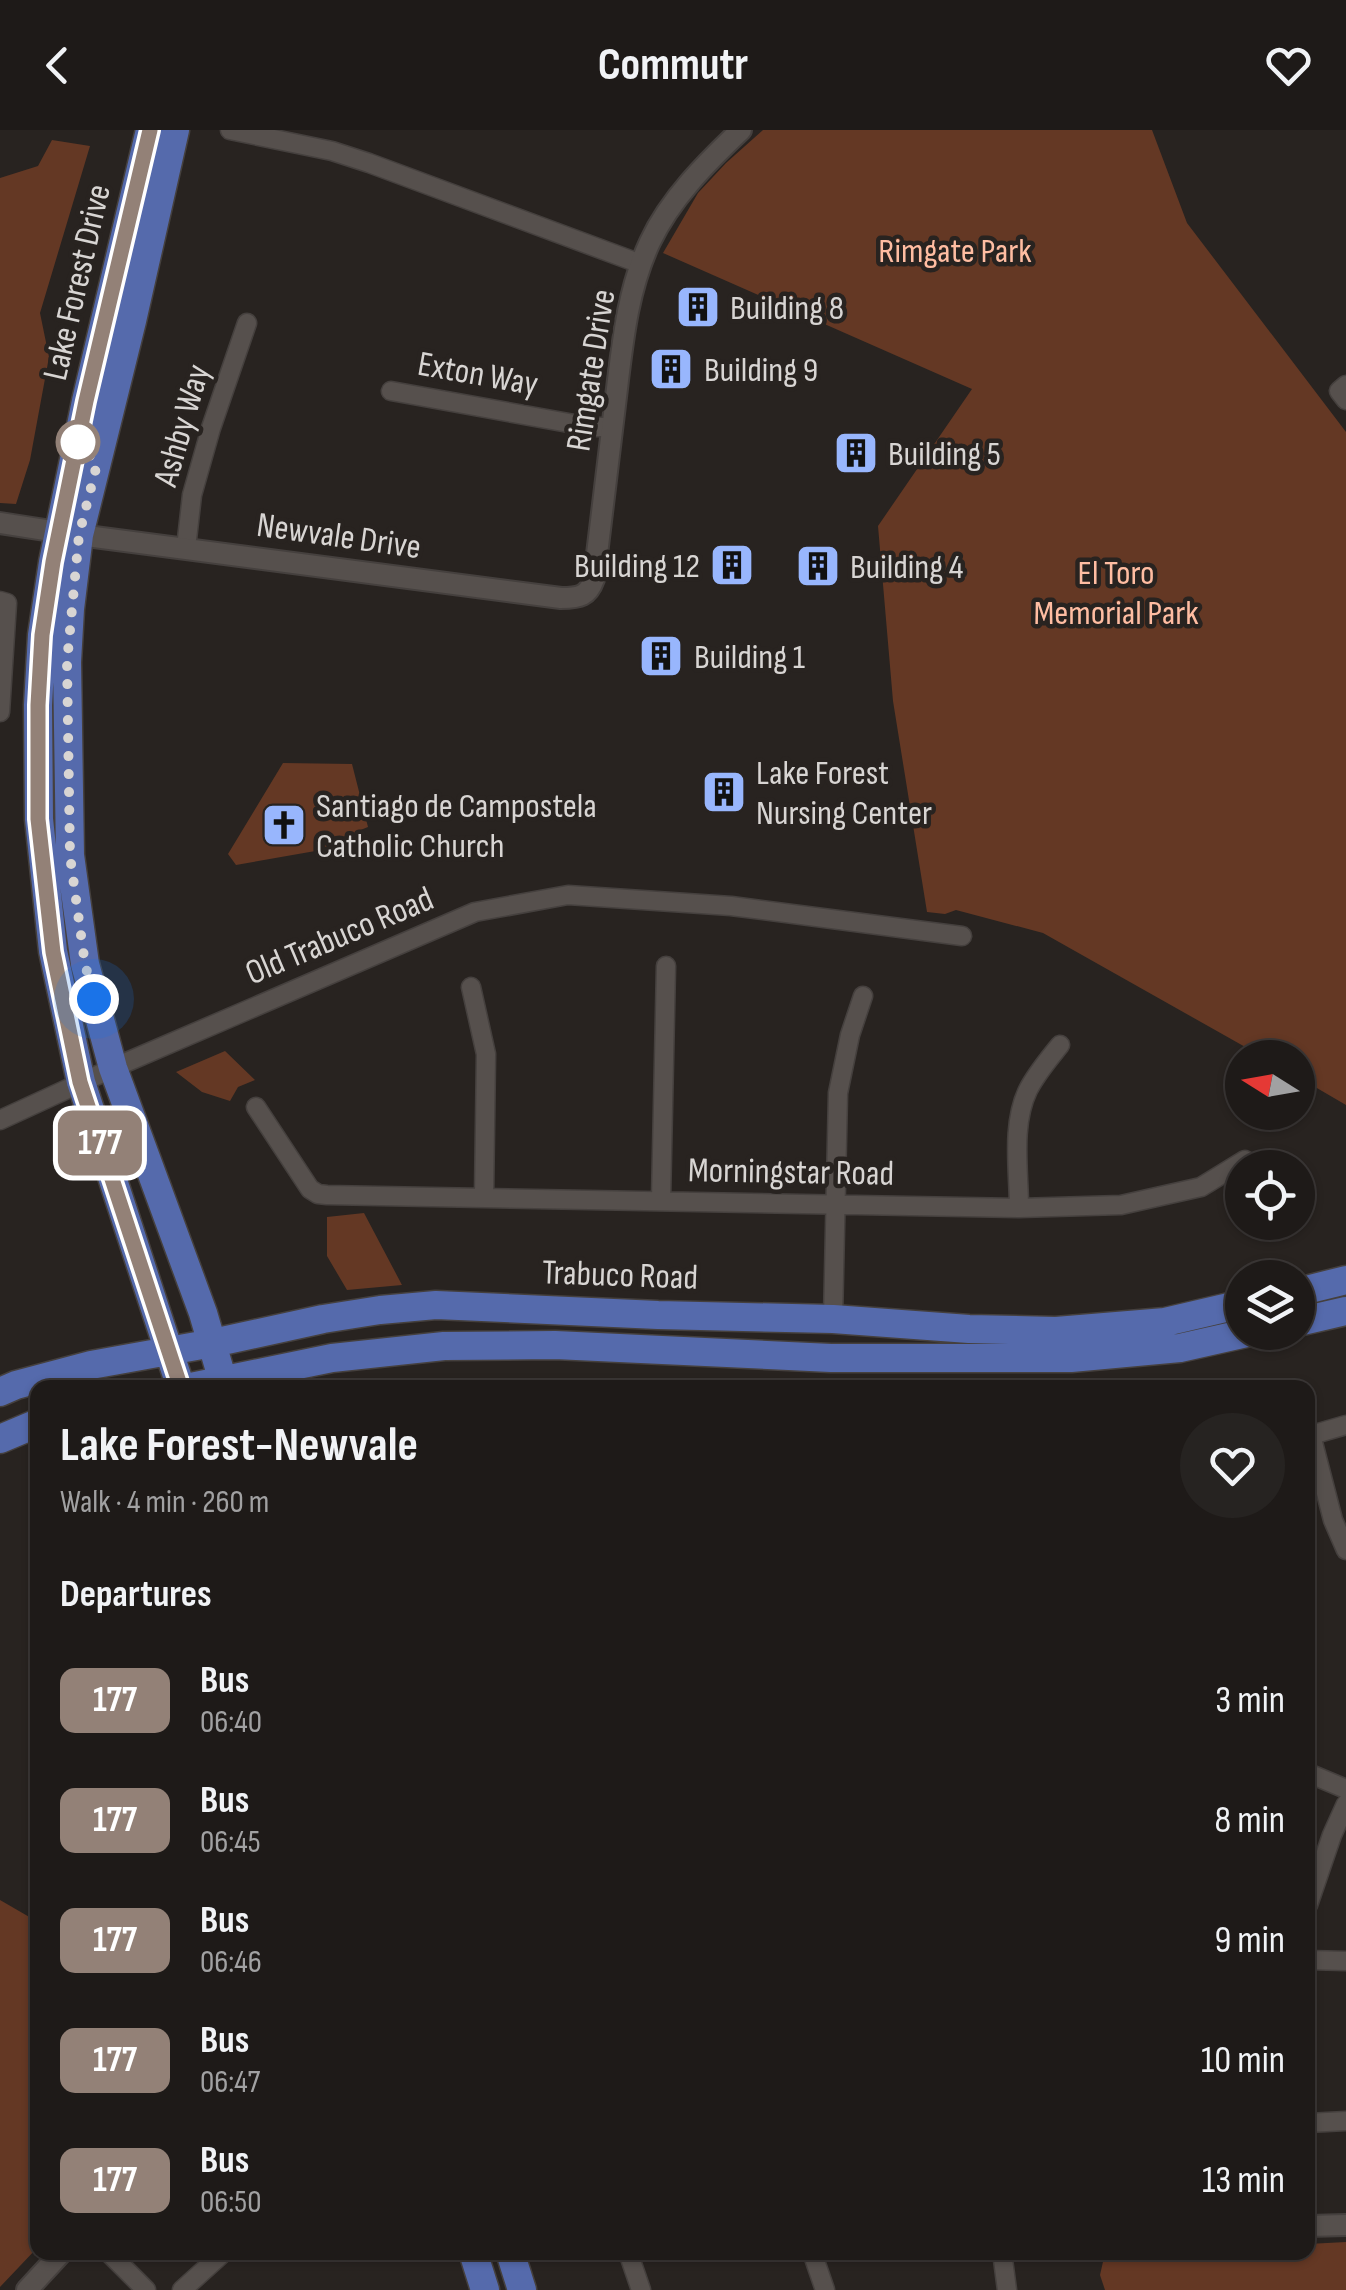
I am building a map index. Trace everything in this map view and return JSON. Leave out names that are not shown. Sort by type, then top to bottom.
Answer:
[{"type":"main road","name":"Lake Forest Drive","points":[[150,130],[86,401],[69,534],[70,856],[85,964],[113,1068],[223,1380]]},
{"type":"main road","name":"Lake Forest Drive","points":[[174,130],[132,322],[42,635],[38,819],[53,952],[80,1082],[180,1380]]},
{"type":"main road","points":[[140,174],[152,164],[174,130]]},
{"type":"main road","points":[[1315,1288],[1346,1280]]},
{"type":"main road","name":"Trabuco Road","points":[[42,1380],[90,1365],[323,1319],[436,1306],[833,1319],[1056,1332],[1165,1322],[1225,1308]]},
{"type":"main road","points":[[1315,1318],[1346,1311]]},
{"type":"main road","points":[[697,1352],[706,1340],[720,1336],[808,1337],[822,1332],[833,1319]]},
{"type":"main road","name":"Trabuco Road","points":[[241,1380],[332,1358],[444,1346],[555,1345],[831,1358],[1072,1358],[1180,1348],[1225,1338]]},
{"type":"main road","name":"Trabuco Road","points":[[0,1393],[30,1384]]},
{"type":"main road","points":[[0,1439],[30,1427]]},
{"type":"main road","points":[[475,2260],[485,2290]]},
{"type":"main road","points":[[513,2260],[522,2290]]},
{"type":"street","points":[[230,130],[284,135],[641,264]]},
{"type":"street","name":"Rimgate Drive","points":[[588,592],[594,579],[624,329],[634,284],[662,221],[732,133]]},
{"type":"street","name":"Ashby Way","points":[[186,548],[192,495],[246,323]]},
{"type":"street","points":[[1346,385],[1339,391],[1346,400]]},
{"type":"street","name":"Exton Way","points":[[391,391],[612,427]]},
{"type":"street","name":"Newvale Drive","points":[[0,523],[562,598],[582,597],[588,592]]},
{"type":"street","points":[[0,601],[7,603],[0,712]]},
{"type":"street","name":"Old Trabuco Road","points":[[0,1120],[476,912],[568,894],[731,906],[962,936]]},
{"type":"street","points":[[660,1200],[666,966]]},
{"type":"street","points":[[471,987],[486,1054],[484,1197]]},
{"type":"street","points":[[833,1319],[838,1094],[863,996]]},
{"type":"street","points":[[1019,1208],[1020,1110],[1036,1075],[1060,1045]]},
{"type":"street","name":"Morningstar Road","points":[[256,1108],[310,1190],[327,1195],[1019,1208],[1121,1204],[1202,1187],[1225,1173]]},
{"type":"street","points":[[1315,1433],[1346,1424]]},
{"type":"street","points":[[1315,1455],[1346,1550]]},
{"type":"street","points":[[1315,1775],[1346,1789]]},
{"type":"street","points":[[1315,1884],[1346,1804]]},
{"type":"street","points":[[1315,1960],[1346,1961]]},
{"type":"street","points":[[1315,2123],[1346,2122]]},
{"type":"street","points":[[1315,2226],[1346,2225]]},
{"type":"street","points":[[27,2290],[55,2260]]},
{"type":"street","points":[[116,2260],[146,2290]]},
{"type":"street","points":[[182,2290],[215,2260]]},
{"type":"street","points":[[631,2260],[640,2290]]},
{"type":"street","points":[[815,2260],[825,2290]]},
{"type":"street","points":[[1002,2260],[1006,2290]]},
{"type":"green space","name":"El Toro Memorial Park","points":[[763,130],[1152,130],[1187,223],[1346,432],[1346,1105],[1315,1087],[1315,1040],[1233,1040],[1043,933],[956,910],[945,914],[927,912],[893,701],[878,526],[972,389],[663,253],[698,193]]},
{"type":"green space","points":[[52,140],[90,146],[40,313],[49,357],[30,460],[16,504],[0,503],[0,178],[38,166]]},
{"type":"green space","points":[[283,763],[352,764],[368,827],[358,831],[361,843],[236,865],[228,854]]},
{"type":"green space","points":[[225,1051],[255,1080],[238,1087],[230,1101],[202,1092],[176,1072]]},
{"type":"green space","points":[[364,1213],[402,1285],[347,1290],[327,1256],[327,1217]]},
{"type":"green space","points":[[0,1900],[30,1917],[30,2255],[0,2287]]},
{"type":"green space","points":[[1346,2242],[1346,2290],[1105,2290],[1100,2275],[1103,2260],[1315,2260],[1315,2244]]},
{"type":"bus line","name":"177","points":[[150,130],[86,401],[53,562],[42,635],[38,819],[53,952],[80,1082],[178,1380]]},
{"type":"place","name":"Building 8","points":[[698,307]]},
{"type":"place","name":"Building 9","points":[[671,369]]},
{"type":"place","name":"Building 5","points":[[856,453]]},
{"type":"place","name":"Building 12","points":[[732,565]]},
{"type":"place","name":"Building 4","points":[[818,566]]},
{"type":"place","name":"Building 1","points":[[661,656]]},
{"type":"place","name":"Lake Forest Nursing Center","points":[[724,792]]},
{"type":"place","name":"Santiago de Campostela Catholic Church","points":[[284,825]]},
{"type":"route","points":[[78,442],[97,464],[79,535],[70,610],[70,856],[85,964],[94,999]]},
{"type":"park label","name":"Rimgate Park","points":[[955,250]]}]
